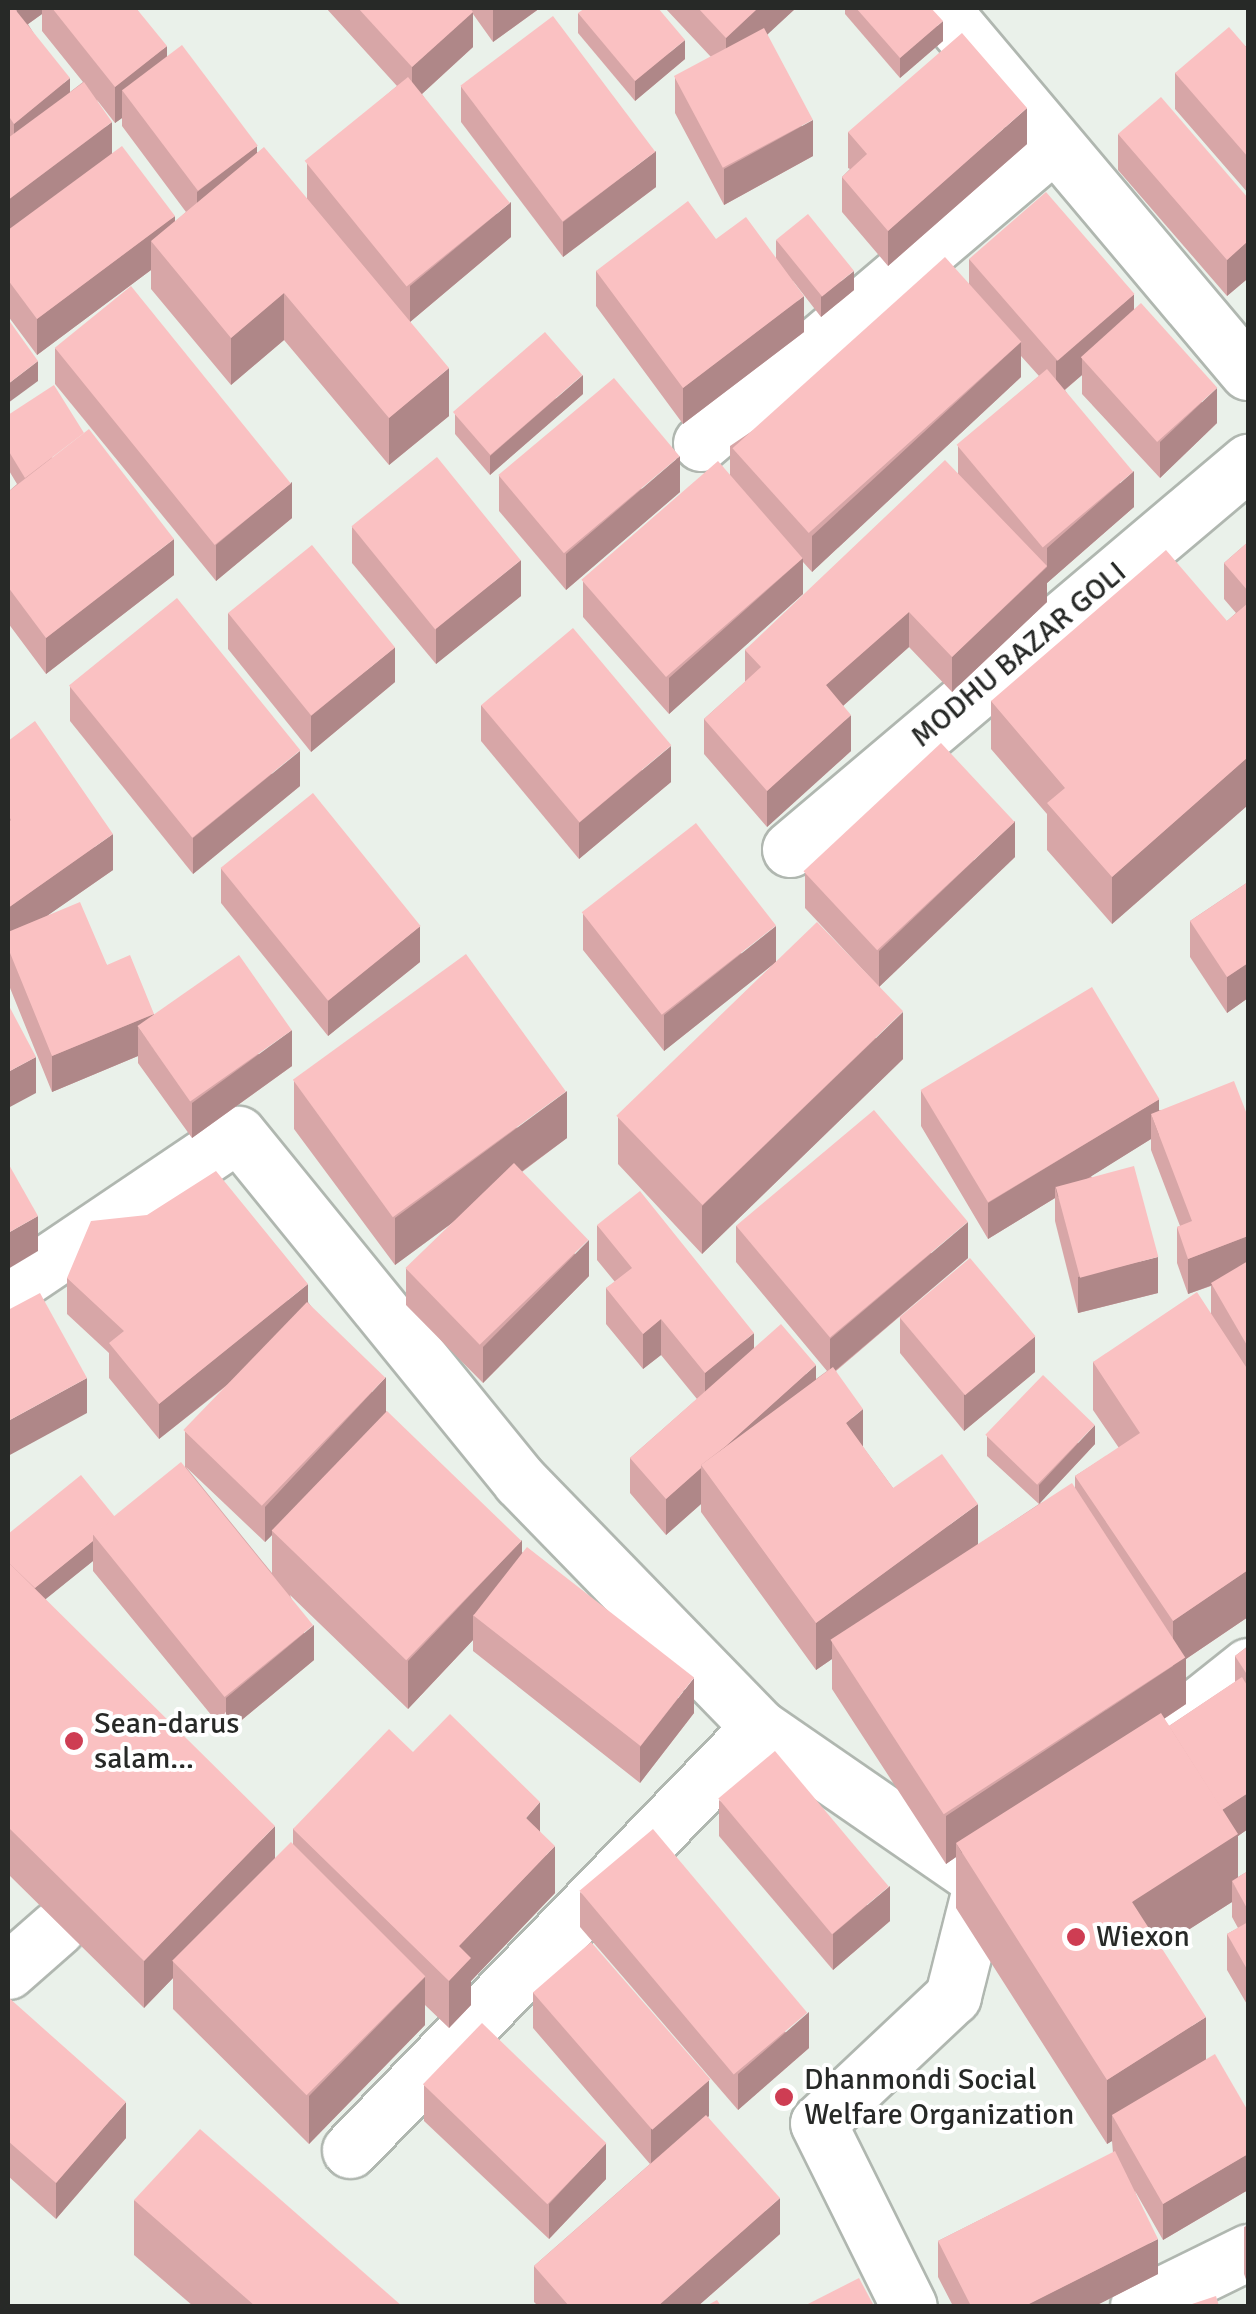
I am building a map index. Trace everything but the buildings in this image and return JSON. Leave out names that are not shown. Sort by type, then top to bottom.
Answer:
[{"type":"street","points":[[941,8],[1248,372]]},
{"type":"street","points":[[701,443],[1053,145]]},
{"type":"street","name":"MODHU BAZAR GOLI","points":[[790,849],[1248,462]]},
{"type":"street","points":[[8,1289],[238,1134],[520,1481],[760,1727],[982,1881]]},
{"type":"street","points":[[1085,1797],[1248,1666]]},
{"type":"street","points":[[350,2150],[760,1727]]},
{"type":"street","points":[[909,2306],[818,2123],[954,1996],[982,1881],[1026,1845]]},
{"type":"street","points":[[8,1971],[57,1928]]},
{"type":"street","points":[[1138,2306],[1248,2252]]},
{"type":"place","name":"Sean-darus salam...","points":[[74,1741]]},
{"type":"place","name":"Wiexon","points":[[1076,1937]]},
{"type":"place","name":"Dhanmondi Social Welfare Organization","points":[[784,2097]]}]
